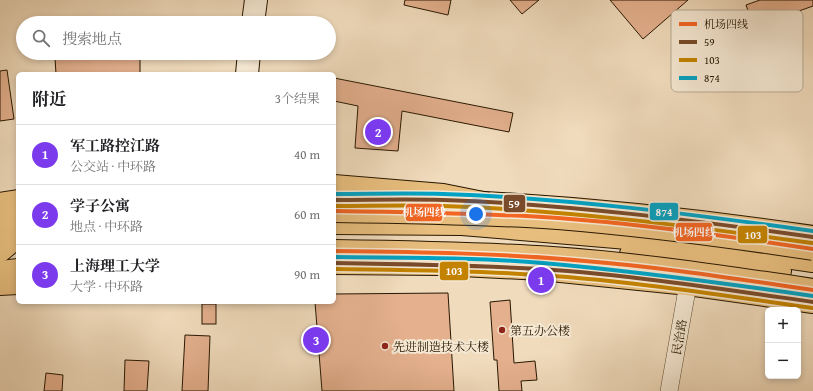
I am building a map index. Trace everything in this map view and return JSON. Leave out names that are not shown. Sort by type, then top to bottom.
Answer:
[{"type":"main road","points":[[254,16],[256,0]]},
{"type":"main road","points":[[247,72],[248,60]]},
{"type":"main road","points":[[336,186],[443,195],[558,218]]},
{"type":"main road","points":[[336,200],[442,200],[558,207],[813,236]]},
{"type":"main road","points":[[0,204],[16,201]]},
{"type":"main road","points":[[336,211],[442,213],[558,218],[672,230],[813,249]]},
{"type":"main road","points":[[0,222],[16,220]]},
{"type":"main road","points":[[336,223],[462,224],[687,243],[813,259]]},
{"type":"main road","points":[[0,233],[16,231]]},
{"type":"main road","points":[[772,231],[813,259]]},
{"type":"main road","points":[[0,252],[16,238]]},
{"type":"main road","points":[[336,242],[630,254],[813,275]]},
{"type":"main road","points":[[458,246],[491,267]]},
{"type":"main road","points":[[0,252],[16,251]]},
{"type":"main road","points":[[336,252],[441,253],[553,258],[675,271],[813,290]]},
{"type":"main road","points":[[336,263],[441,264],[541,269],[688,284],[813,302]]},
{"type":"main road","points":[[0,267],[16,265]]},
{"type":"main road","points":[[0,272],[16,270]]},
{"type":"main road","points":[[0,284],[16,283]]},
{"type":"street","name":"民治路","points":[[669,391],[688,284]]},
{"type":"building","points":[[405,0],[451,0],[448,15],[404,5]]},
{"type":"building","points":[[510,0],[539,0],[522,14]]},
{"type":"building","points":[[610,0],[688,0],[676,10],[671,10],[671,15],[643,39]]},
{"type":"building","points":[[760,0],[813,0],[813,6],[802,10],[748,10],[746,5]]},
{"type":"building","points":[[55,60],[140,60],[140,72],[56,72]]},
{"type":"building","points":[[7,70],[14,119],[0,121],[0,71]]},
{"type":"building","points":[[336,78],[513,113],[509,132],[402,111],[398,151],[355,148],[358,106],[336,101]]},
{"type":"building","name":"先进制造技术大楼","points":[[448,293],[454,391],[322,391],[315,304],[336,304],[336,294]]},
{"type":"building","points":[[510,300],[514,363],[535,361],[537,380],[521,381],[522,391],[499,391],[497,360],[494,360],[490,302]]},
{"type":"building","points":[[202,304],[216,304],[216,324],[202,324]]},
{"type":"building","points":[[185,335],[210,336],[208,391],[182,391]]},
{"type":"building","points":[[125,360],[149,361],[147,391],[124,391]]},
{"type":"building","points":[[46,373],[63,375],[62,391],[44,391]]},
{"type":"transit line","name":"874","points":[[336,194],[443,194],[536,199],[675,213],[813,231]]},
{"type":"transit line","name":"59","points":[[336,200],[443,200],[536,205],[675,219],[813,237]]},
{"type":"transit line","name":"103","points":[[336,206],[443,206],[535,211],[674,225],[812,243]]},
{"type":"transit line","name":"机场四线","points":[[336,211],[530,216],[686,231],[813,249]]},
{"type":"transit line","name":"机场四线","points":[[336,251],[460,253],[554,258],[670,270],[813,290]]},
{"type":"transit line","name":"874","points":[[336,257],[465,259],[543,263],[746,286],[813,296]]},
{"type":"transit line","name":"59","points":[[336,263],[411,264],[540,269],[676,283],[813,302]]},
{"type":"transit line","name":"103","points":[[336,269],[513,273],[608,281],[812,308]]},
{"type":"place","name":"学子公寓","points":[[378,132]]},
{"type":"place","name":"军工路控江路","points":[[541,280]]},
{"type":"place","name":"第五办公楼","points":[[502,330]]},
{"type":"place","name":"上海理工大学","points":[[316,340]]},
{"type":"place","name":"先进制造技术大楼","points":[[385,346]]}]
